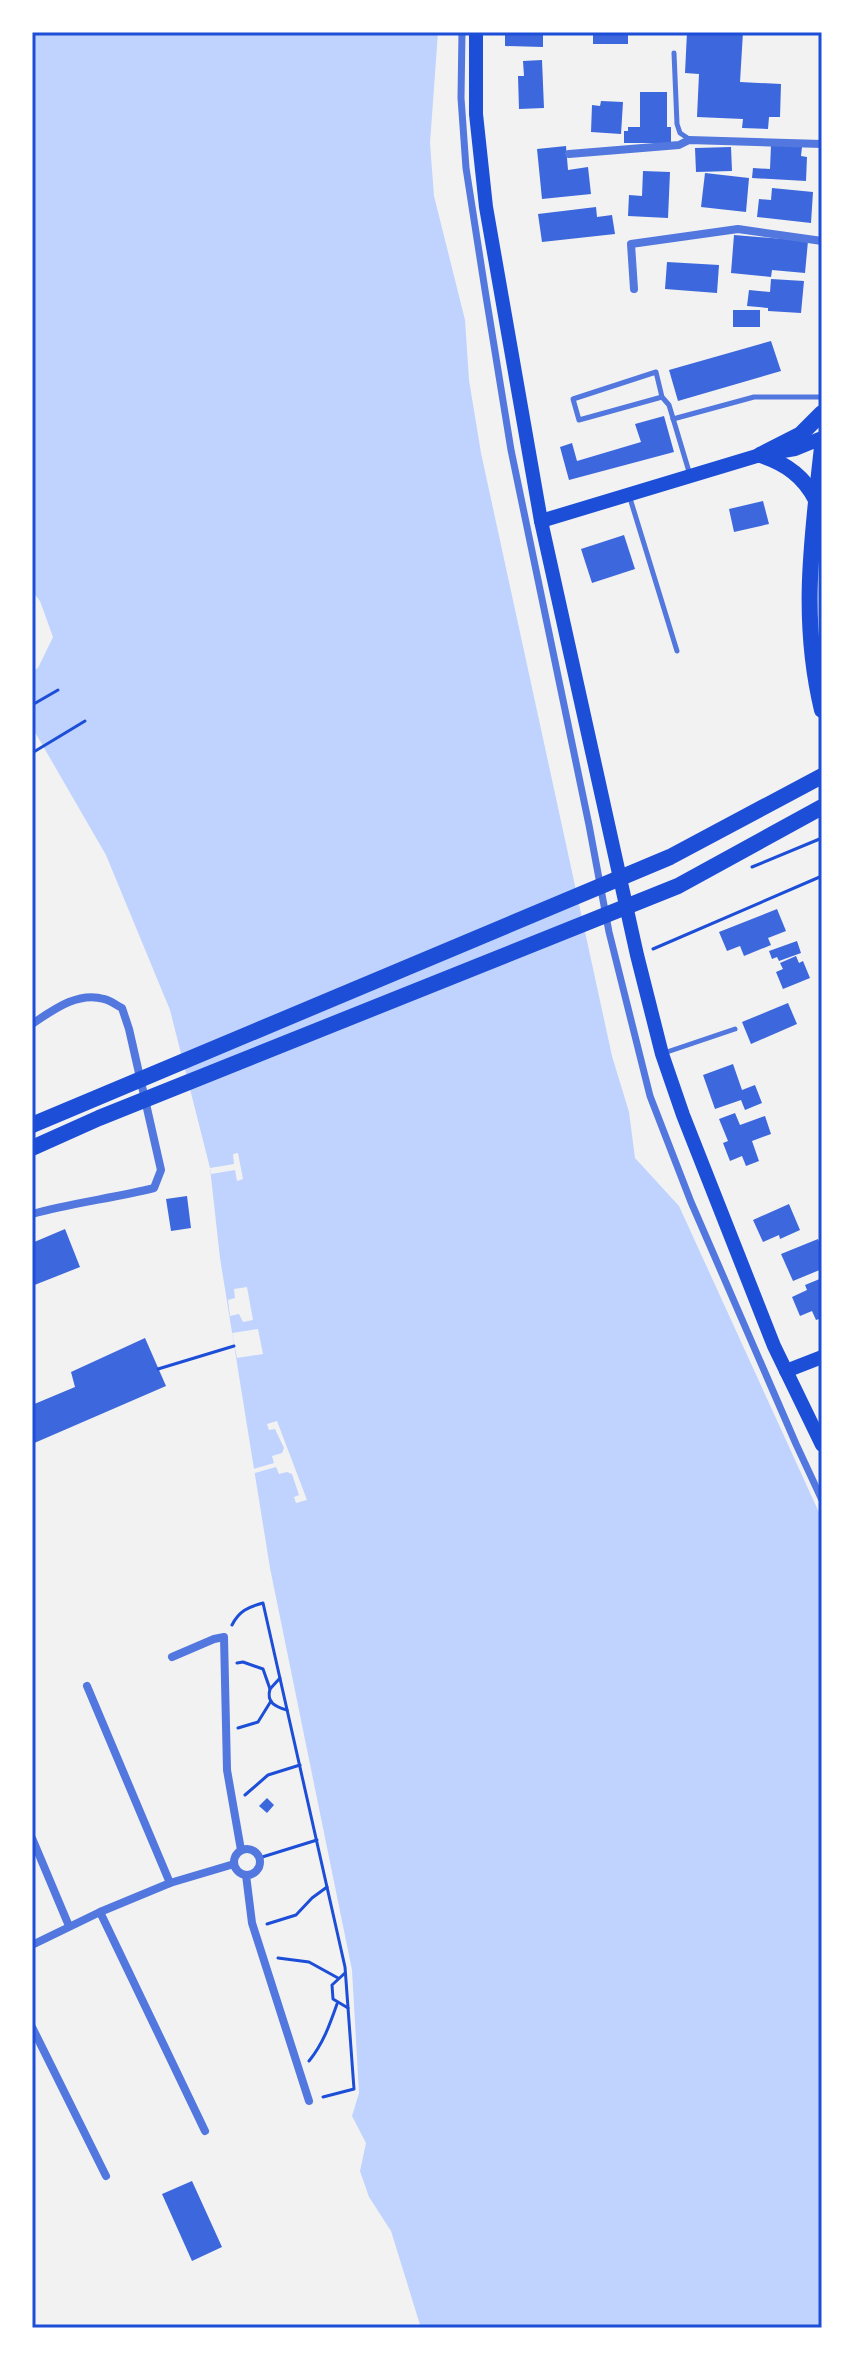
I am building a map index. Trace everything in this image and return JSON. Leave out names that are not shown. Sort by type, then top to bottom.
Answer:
[{"type":"highway","points":[[760,455],[801,434],[822,413]]},
{"type":"highway","points":[[822,447],[819,500],[811,538],[809,605],[812,654],[822,710]]},
{"type":"highway","points":[[760,455],[795,472],[819,500]]},
{"type":"highway","points":[[32,1125],[670,857],[822,776]]},
{"type":"highway","points":[[32,1148],[99,1118],[678,886],[822,807]]},
{"type":"highway","points":[[795,822],[822,823]]},
{"type":"main road","points":[[476,32],[476,114],[486,207],[541,521],[637,955],[662,1054],[683,1115],[774,1346],[822,1445]]},
{"type":"main road","points":[[541,521],[760,455],[795,449],[822,438]]},
{"type":"main road","points":[[786,1371],[822,1357]]},
{"type":"street","points":[[462,32],[461,98],[466,168],[485,290],[514,463],[609,932],[650,1096],[691,1202],[822,1500]]},
{"type":"street","points":[[569,154],[679,145],[689,140],[822,144]]},
{"type":"street","points":[[634,289],[631,244],[738,229],[822,241]]},
{"type":"street","points":[[32,1024],[74,999],[103,998],[122,1008],[161,1170],[154,1188],[32,1214]]},
{"type":"street","points":[[172,1657],[224,1637],[227,1770],[241,1850]]},
{"type":"street","points":[[87,1686],[170,1883]]},
{"type":"street","points":[[32,1838],[69,1926]]},
{"type":"street","points":[[250,1849],[259,1858],[257,1870],[246,1875],[238,1872],[234,1864],[235,1856],[241,1850],[250,1849]]},
{"type":"street","points":[[32,1945],[170,1883],[234,1864]]},
{"type":"street","points":[[246,1875],[254,1928],[307,2097]]},
{"type":"street","points":[[100,1912],[205,2131]]},
{"type":"street","points":[[32,2027],[106,2176]]},
{"type":"lane","points":[[674,53],[677,124],[680,133],[689,140]]},
{"type":"lane","points":[[662,397],[579,420],[573,399],[656,372],[691,476]]},
{"type":"lane","points":[[673,419],[754,397],[822,397]]},
{"type":"lane","points":[[629,494],[677,651]]},
{"type":"lane","points":[[662,1054],[735,1029]]},
{"type":"path","points":[[32,705],[58,690]]},
{"type":"path","points":[[32,753],[85,721]]},
{"type":"path","points":[[637,955],[822,876]]},
{"type":"path","points":[[158,1369],[234,1346]]},
{"type":"path","points":[[228,1632],[237,1615],[249,1606],[263,1603],[345,1973],[354,2089],[322,2097],[307,2097]]},
{"type":"path","points":[[225,1664],[243,1662],[263,1669],[271,1701],[275,1707],[287,1710]]},
{"type":"path","points":[[270,1689],[280,1678]]},
{"type":"path","points":[[226,1731],[258,1722],[271,1701]]},
{"type":"path","points":[[234,1806],[262,1778],[300,1765]]},
{"type":"path","points":[[259,1858],[317,1840]]},
{"type":"path","points":[[254,1928],[296,1915],[327,1887]]},
{"type":"path","points":[[262,1955],[309,1962],[338,1978]]},
{"type":"path","points":[[345,1973],[332,1985],[331,1991],[337,2004],[348,2008]]},
{"type":"path","points":[[304,2067],[317,2051],[337,2004]]},
{"type":"water","points":[[32,32],[438,32],[430,143],[434,196],[465,320],[469,380],[481,453],[612,1056],[629,1112],[635,1158],[679,1206],[822,1519],[822,2328],[421,2328],[391,2231],[369,2197],[360,2171],[366,2143],[352,2116],[359,2093],[352,1970],[270,1568],[220,1258],[210,1168],[170,1010],[106,855],[32,727],[32,671],[38,668],[53,637],[40,601],[32,591]]},
{"type":"pier","points":[[238,1153],[243,1179],[237,1181],[235,1170],[211,1174],[210,1168],[234,1164],[233,1154]]},
{"type":"pier","points":[[247,1287],[253,1320],[243,1322],[239,1314],[230,1316],[228,1300],[235,1298],[234,1289]]},
{"type":"pier","points":[[258,1329],[263,1354],[237,1358],[232,1333]]},
{"type":"pier","points":[[277,1421],[307,1500],[296,1503],[294,1497],[299,1495],[292,1474],[279,1474],[276,1467],[251,1474],[250,1470],[274,1463],[272,1456],[282,1453],[284,1448],[275,1429],[269,1430],[267,1424]]},
{"type":"building","points":[[505,32],[543,32],[543,47],[505,46]]},
{"type":"building","points":[[593,32],[628,32],[628,44],[593,44]]},
{"type":"building","points":[[687,32],[743,32],[740,82],[781,84],[780,117],[769,117],[768,129],[742,128],[743,119],[697,117],[699,74],[685,73]]},
{"type":"building","points":[[542,60],[544,108],[519,109],[518,76],[524,76],[523,61]]},
{"type":"building","points":[[640,92],[667,92],[667,127],[671,127],[671,143],[624,143],[624,131],[628,131],[628,127],[640,127]]},
{"type":"building","points":[[601,101],[623,102],[621,134],[591,132],[592,105],[600,106]]},
{"type":"building","points":[[771,145],[802,147],[801,156],[807,157],[806,181],[752,178],[753,168],[770,169]]},
{"type":"building","points":[[566,146],[568,170],[588,167],[591,194],[542,199],[537,149]]},
{"type":"building","points":[[731,147],[732,171],[696,172],[695,148]]},
{"type":"building","points":[[643,171],[670,172],[668,218],[628,216],[629,195],[642,196]]},
{"type":"building","points":[[705,173],[749,178],[746,212],[701,207]]},
{"type":"building","points":[[772,188],[813,192],[811,223],[757,217],[759,199],[771,200]]},
{"type":"building","points":[[596,207],[597,217],[612,215],[615,234],[542,242],[538,214]]},
{"type":"building","points":[[734,235],[808,241],[805,273],[772,270],[771,277],[731,273]]},
{"type":"building","points":[[667,262],[719,265],[717,293],[665,289]]},
{"type":"building","points":[[771,279],[804,281],[801,313],[747,306],[749,290],[770,292]]},
{"type":"building","points":[[733,310],[760,310],[760,327],[733,327]]},
{"type":"building","points":[[771,341],[781,371],[678,401],[669,370]]},
{"type":"building","points":[[664,416],[674,452],[569,480],[560,447],[572,443],[577,461],[641,442],[635,424]]},
{"type":"building","points":[[763,501],[769,524],[734,532],[729,509]]},
{"type":"building","points":[[624,535],[635,569],[592,583],[581,549]]},
{"type":"building","points":[[777,909],[786,931],[768,938],[771,945],[744,956],[740,946],[727,951],[719,932]]},
{"type":"building","points":[[797,941],[801,953],[779,961],[777,957],[772,959],[769,951]]},
{"type":"building","points":[[796,956],[799,963],[803,961],[810,978],[783,989],[776,972],[783,969],[780,963]]},
{"type":"building","points":[[788,1003],[797,1024],[751,1044],[742,1022]]},
{"type":"building","points":[[733,1064],[742,1090],[755,1085],[762,1103],[745,1110],[741,1100],[715,1109],[703,1075]]},
{"type":"building","points":[[735,1113],[740,1125],[765,1116],[771,1134],[752,1141],[759,1161],[746,1166],[742,1156],[730,1161],[723,1143],[728,1141],[719,1119]]},
{"type":"building","points":[[187,1196],[191,1228],[171,1231],[166,1199]]},
{"type":"building","points":[[789,1204],[800,1230],[763,1242],[753,1220]]},
{"type":"building","points":[[65,1229],[80,1267],[32,1286],[32,1243]]},
{"type":"building","points":[[818,1239],[822,1249],[822,1269],[793,1281],[781,1254]]},
{"type":"building","points":[[822,1278],[822,1318],[816,1320],[812,1311],[800,1316],[792,1297],[807,1290],[805,1285]]},
{"type":"building","points":[[145,1338],[166,1386],[32,1444],[32,1405],[75,1387],[71,1372]]},
{"type":"building","points":[[267,1798],[274,1805],[267,1813],[259,1806]]},
{"type":"building","points":[[192,2181],[222,2247],[192,2261],[162,2194]]}]
